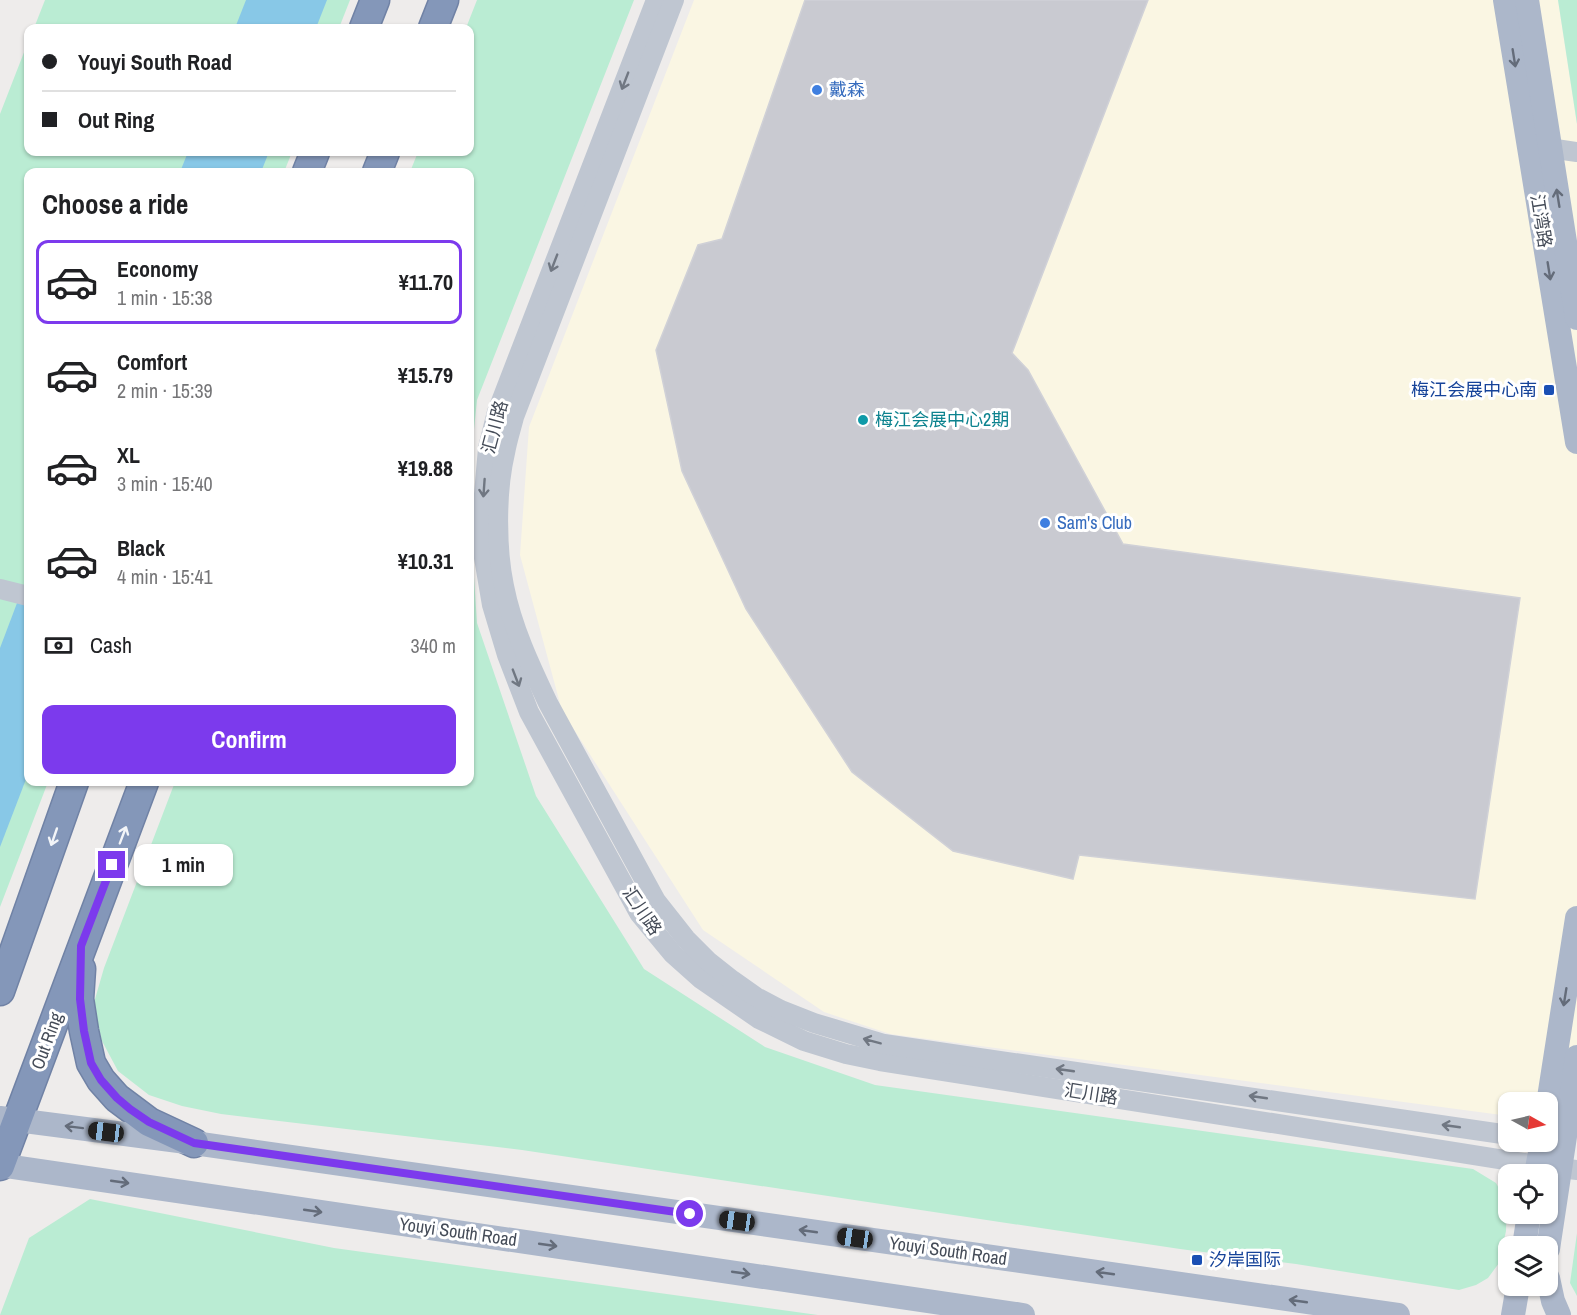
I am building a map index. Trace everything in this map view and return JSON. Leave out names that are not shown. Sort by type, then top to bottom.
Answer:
[{"type":"highway","points":[[366,24],[375,0]]},
{"type":"highway","points":[[435,24],[444,0]]},
{"type":"highway","points":[[0,991],[73,786]]},
{"type":"highway","name":"Out Ring","points":[[0,1165],[9,1119],[81,946],[142,786]]},
{"type":"highway","points":[[81,946],[80,999],[91,1063],[101,1080],[130,1109],[149,1122],[194,1143]]},
{"type":"main road","name":"江湾路","points":[[1504,0],[1577,442]]},
{"type":"main road","name":"江湾路","points":[[1527,0],[1577,318]]},
{"type":"main road","points":[[1550,1092],[1577,918]]},
{"type":"main road","points":[[1558,1142],[1577,1057]]},
{"type":"main road","name":"Youyi South Road","points":[[9,1119],[194,1143],[1398,1315]]},
{"type":"main road","name":"Youyi South Road","points":[[0,1165],[1023,1315]]},
{"type":"main road","points":[[1513,1315],[1518,1296]]},
{"type":"main road","points":[[1521,1296],[1524,1315]]},
{"type":"main road","points":[[1539,1315],[1542,1296]]},
{"type":"main road","points":[[1552,1296],[1558,1315]]},
{"type":"street","name":"汇川路","points":[[656,0],[497,412],[488,448],[482,517],[483,552],[492,605],[507,655],[529,712],[639,913],[673,954],[701,979],[730,1000],[759,1019],[804,1041],[846,1054],[1521,1164]]},
{"type":"street","name":"汇川路","points":[[674,0],[514,417],[504,455],[499,497],[499,540],[503,585],[513,620],[532,670],[656,901],[686,939],[708,961],[756,997],[814,1023],[884,1044],[1498,1133]]},
{"type":"street","points":[[1549,147],[1577,152]]},
{"type":"shaded area","name":"Sam's Club","points":[[694,0],[1558,0],[1577,124],[1577,1125],[1558,1122],[1558,1092],[1498,1092],[1498,1115],[890,1034],[824,1012],[703,930],[562,711],[520,555],[529,427]]},
{"type":"green space","points":[[45,0],[350,0],[341,24],[36,24]]},
{"type":"green space","points":[[477,0],[634,0],[477,400],[474,430],[474,168],[412,168],[416,156],[474,156],[474,24],[468,24]]},
{"type":"green space","points":[[1558,0],[1577,0],[1577,124]]},
{"type":"green space","points":[[24,52],[24,156],[290,156],[286,168],[24,168],[24,786],[46,786],[0,907],[0,114]]},
{"type":"green space","points":[[474,577],[477,623],[536,796],[644,969],[765,1047],[875,1085],[1473,1169],[1496,1183],[1498,1187],[1498,1224],[1506,1224],[1506,1231],[1505,1236],[1498,1236],[1498,1264],[1488,1278],[1476,1285],[1459,1290],[522,1150],[221,1114],[182,1106],[149,1095],[118,1071],[102,1041],[93,1006],[104,968],[173,786],[474,786]]},
{"type":"green space","points":[[90,1199],[334,1248],[818,1315],[0,1315],[29,1238]]},
{"type":"green space","points":[[1577,1233],[1577,1296],[1570,1283]]},
{"type":"water","points":[[246,0],[327,0],[318,24],[237,24]]},
{"type":"water","points":[[186,156],[267,156],[263,168],[182,168]]},
{"type":"water","points":[[24,585],[24,784],[0,847],[0,648]]},
{"type":"building","name":"梅江会展中心2期","points":[[805,0],[1148,0],[1012,353],[1028,370],[1123,544],[1520,598],[1475,899],[1079,855],[1073,879],[953,851],[852,772],[746,609],[682,471],[656,350],[698,245],[722,239]]},
{"type":"place","name":"戴森","points":[[817,90]]},
{"type":"place","name":"梅江会展中心南","points":[[1549,390]]},
{"type":"place","name":"梅江会展中心2期","points":[[863,420]]},
{"type":"place","name":"Sam's Club","points":[[1045,523]]},
{"type":"place","name":"汐岸国际","points":[[1197,1260]]},
{"type":"route","points":[[112,865],[81,946],[80,999],[84,1031],[91,1063],[101,1080],[117,1098],[149,1122],[194,1143],[690,1214]]}]
